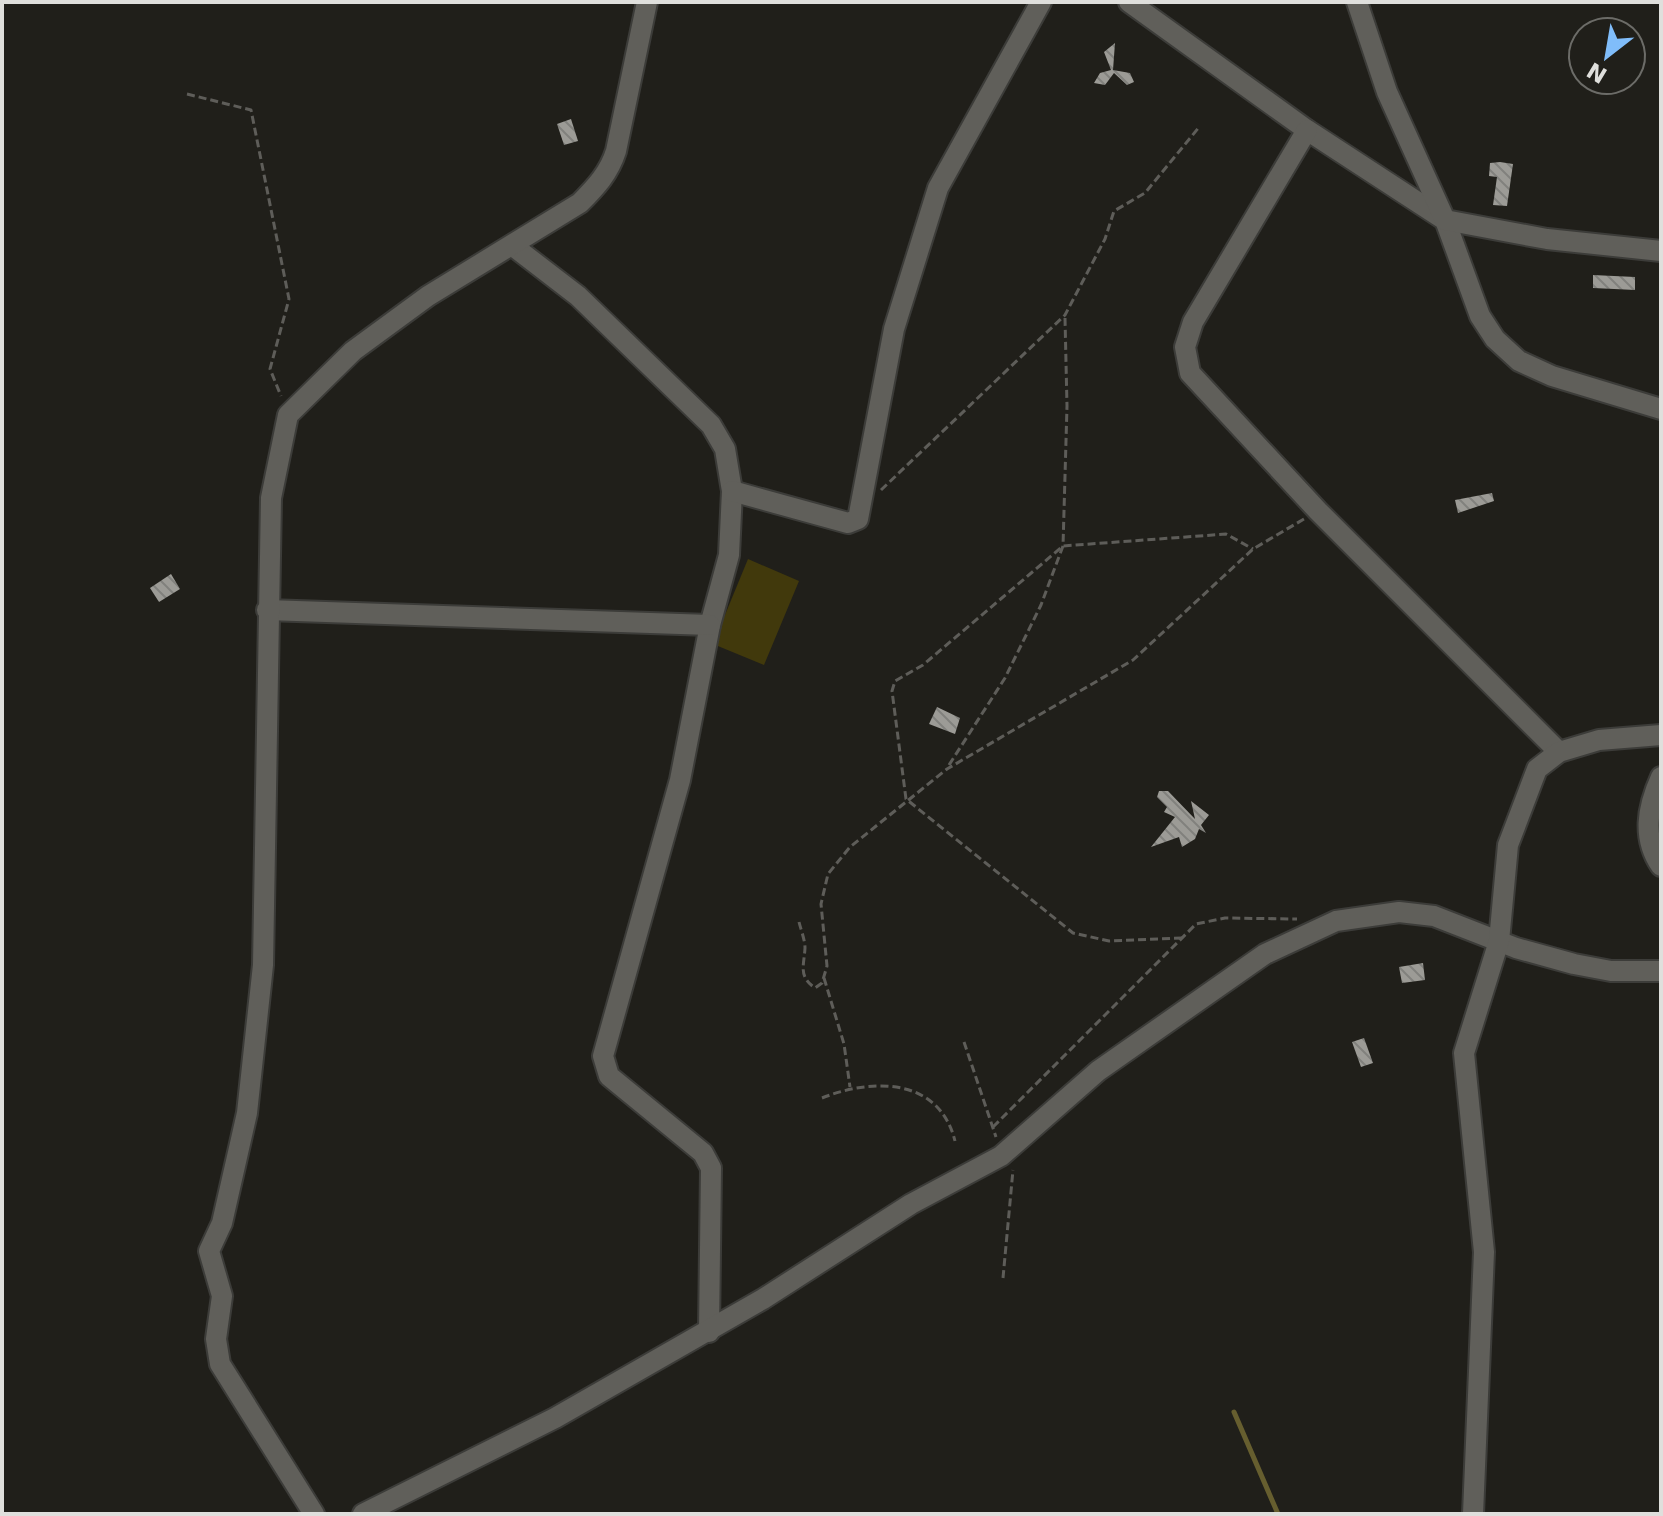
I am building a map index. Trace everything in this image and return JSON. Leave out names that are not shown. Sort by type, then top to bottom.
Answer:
[{"type":"street","points":[[314,1514],[220,1364],[216,1339],[222,1296],[209,1251],[222,1223],[247,1113],[263,965],[271,498],[288,415],[353,351],[428,296],[580,203],[611,168],[628,103],[647,2]]},
{"type":"street","points":[[732,491],[848,523],[858,519],[894,329],[928,215],[938,188],[1041,2]]},
{"type":"street","points":[[1129,2],[1307,130],[1445,220],[1547,239],[1661,251]]},
{"type":"street","points":[[1357,2],[1387,92],[1445,220],[1480,316],[1495,339],[1519,361],[1552,376],[1661,409]]},
{"type":"street","points":[[1307,130],[1193,322],[1185,347],[1190,373],[1318,511],[1559,752]]},
{"type":"street","points":[[513,246],[578,296],[711,425],[725,449],[732,491],[729,555],[710,625],[680,780],[603,1056],[609,1076],[703,1153],[711,1168],[709,1332]]},
{"type":"street","points":[[267,610],[710,625]]},
{"type":"street","points":[[1473,1514],[1484,1252],[1464,1053],[1499,941],[1508,845],[1537,769],[1559,752],[1599,740],[1661,735]]},
{"type":"street","points":[[1661,777],[1648,812],[1649,849],[1661,866]]},
{"type":"street","points":[[363,1514],[555,1418],[709,1332],[809,1271],[872,1227],[1008,1150],[1098,1071],[1265,954],[1336,921],[1369,914],[1422,914],[1574,964],[1611,971],[1661,971]]},
{"type":"path","points":[[187,94],[251,110],[289,299],[270,369],[288,415]]},
{"type":"path","points":[[861,508],[1065,315],[1105,239],[1114,211],[1145,193],[1200,126]]},
{"type":"path","points":[[947,769],[1005,678],[1041,605],[1063,546],[1067,406],[1065,315]]},
{"type":"path","points":[[850,1087],[844,1044],[824,976],[826,935],[821,904],[828,874],[850,847],[906,799],[947,769],[1133,660],[1253,549],[1318,511]]},
{"type":"path","points":[[1182,938],[1109,941],[1073,933],[906,799],[892,691],[895,681],[923,665],[1063,546],[1226,534],[1253,549]]},
{"type":"path","points":[[993,1127],[1196,924],[1225,918],[1336,921]]},
{"type":"path","points":[[799,922],[805,946],[801,966],[805,981],[815,988],[824,976]]},
{"type":"path","points":[[964,1042],[993,1127],[1008,1150],[1003,1278]]},
{"type":"path","points":[[822,1098],[850,1087],[886,1083],[926,1096],[943,1113],[955,1141]]},
{"type":"shaded area","points":[[748,559],[799,581],[764,665],[713,644]]},
{"type":"building","points":[[1115,43],[1113,70],[1130,73],[1134,82],[1127,85],[1114,73],[1105,85],[1094,83],[1100,73],[1111,70],[1104,52]]},
{"type":"building","points":[[571,119],[578,141],[564,145],[557,124]]},
{"type":"building","points":[[1490,163],[1513,164],[1507,206],[1493,205],[1497,177],[1489,176]]},
{"type":"building","points":[[1593,275],[1635,277],[1635,290],[1593,288]]},
{"type":"building","points":[[1492,493],[1494,501],[1458,513],[1455,500]]},
{"type":"building","points":[[171,574],[180,589],[159,602],[150,588]]},
{"type":"building","points":[[937,707],[960,718],[955,734],[929,724]]},
{"type":"building","points":[[1159,791],[1168,791],[1195,819],[1191,801],[1209,815],[1201,825],[1206,833],[1199,829],[1195,839],[1182,847],[1179,837],[1151,847],[1175,817],[1164,812],[1167,807],[1157,797]]},
{"type":"building","points":[[1423,963],[1425,980],[1402,983],[1399,967]]},
{"type":"building","points":[[1364,1038],[1373,1063],[1361,1067],[1352,1042]]},
{"type":"waterway","points":[[1234,1412],[1278,1514]]}]
